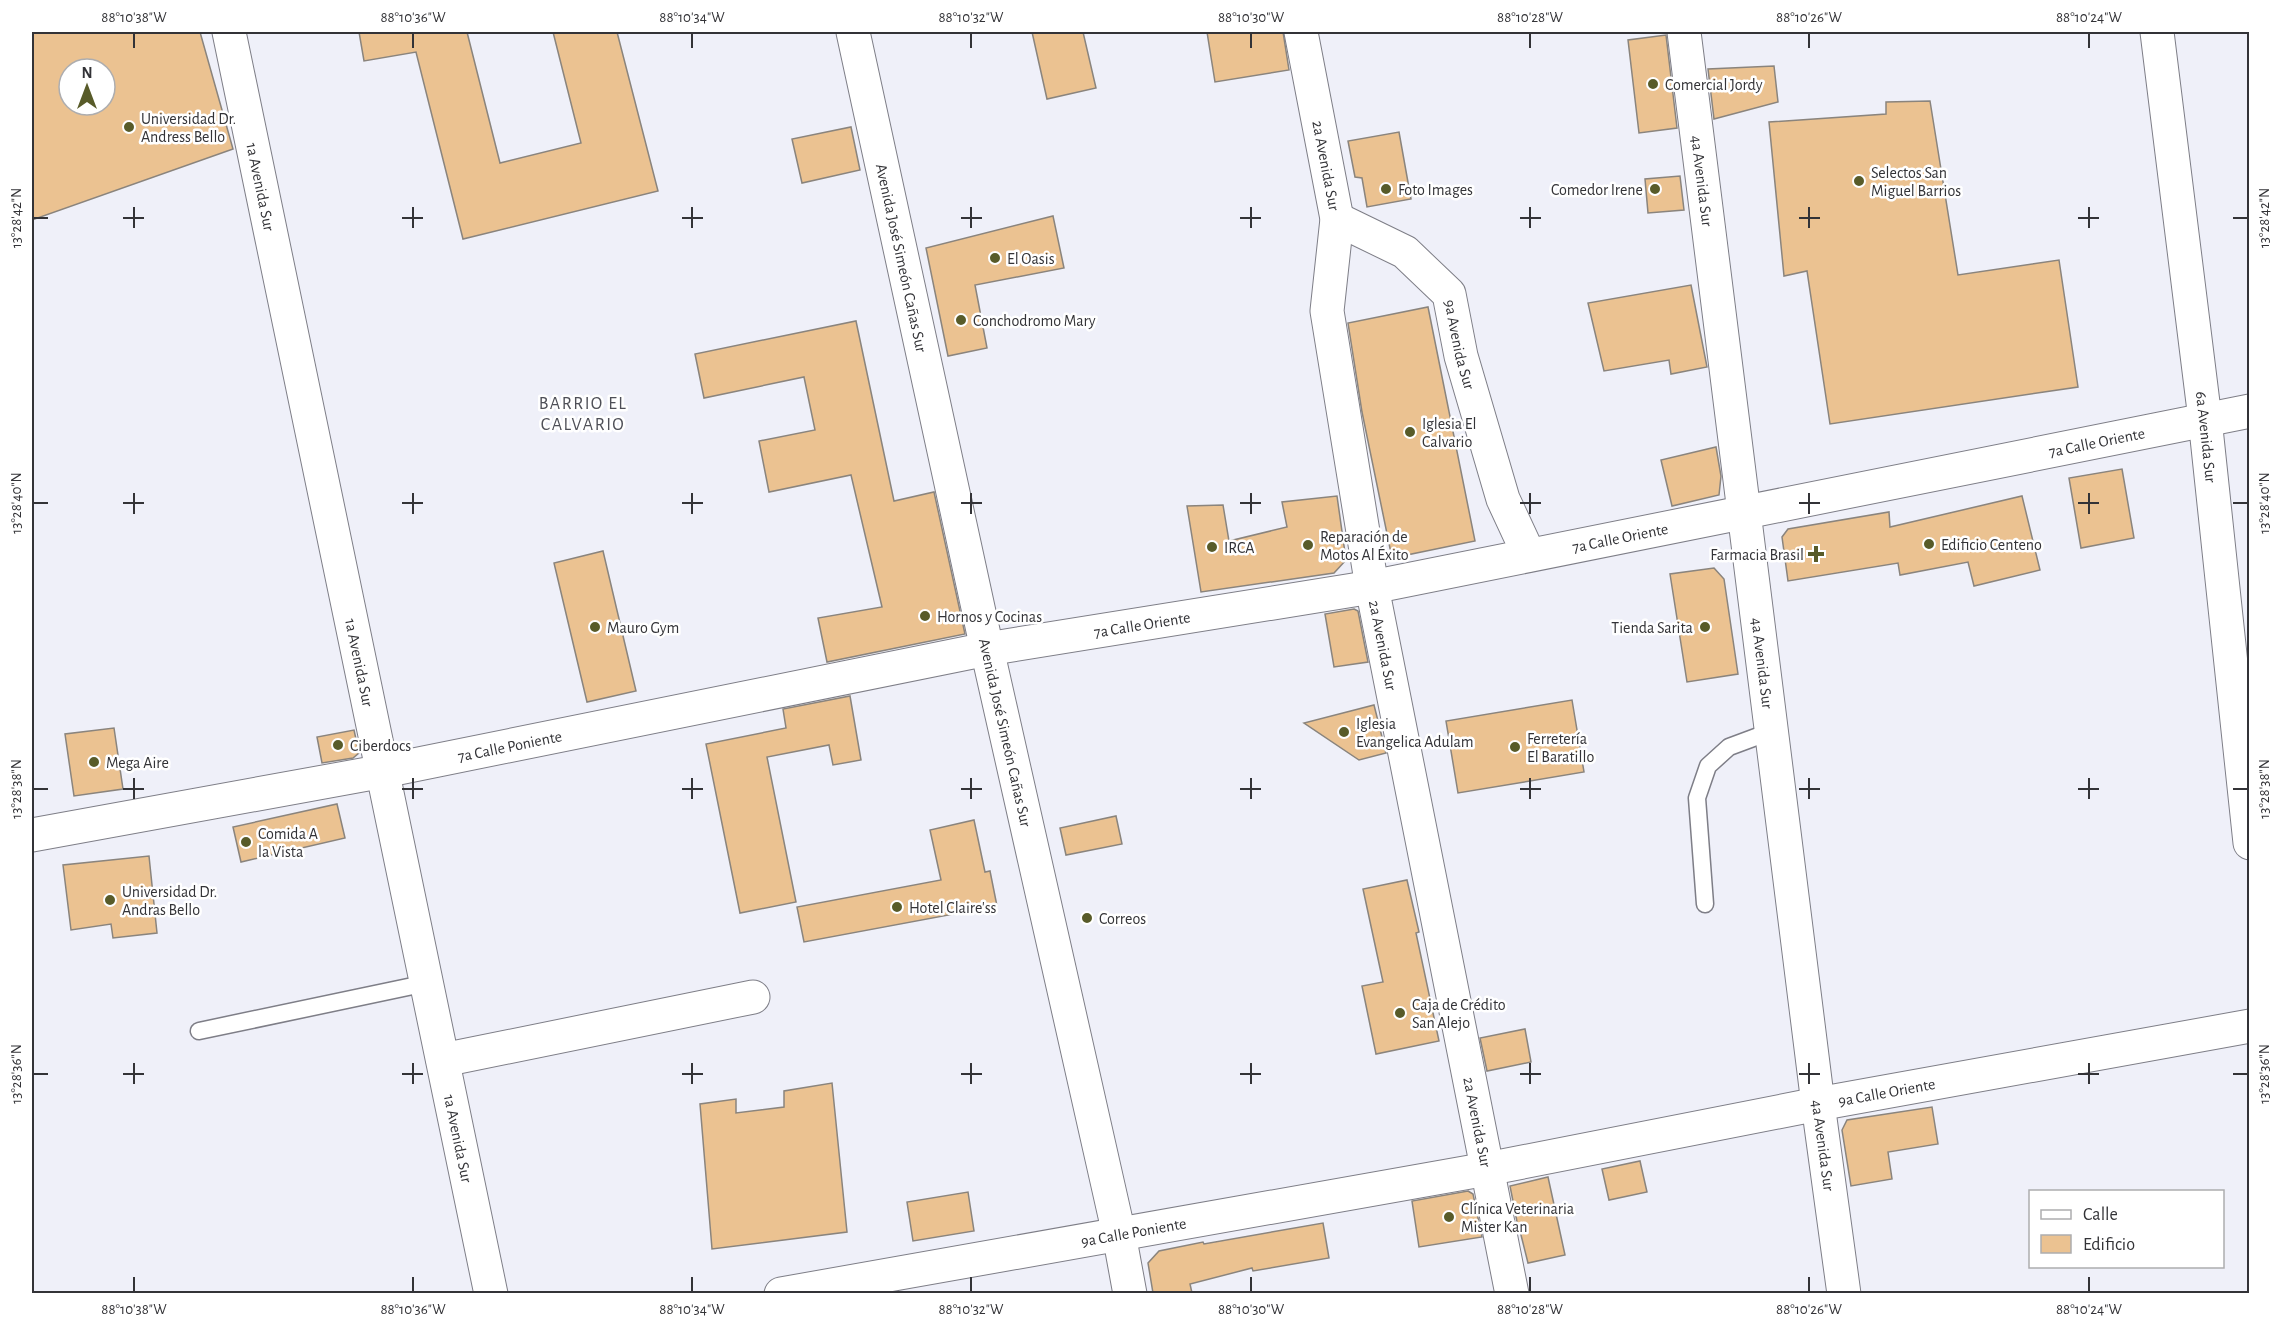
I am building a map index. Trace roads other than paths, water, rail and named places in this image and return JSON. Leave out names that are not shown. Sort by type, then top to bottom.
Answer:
[{"type":"street","name":"1a Avenida Sur","points":[[229,32],[491,1293]]},
{"type":"street","name":"Avenida José Simeón Cañas Sur","points":[[853,32],[987,649],[1119,1234],[1130,1293]]},
{"type":"street","name":"2a Avenida Sur","points":[[1300,32],[1337,219],[1327,311],[1372,587],[1512,1293]]},
{"type":"street","name":"4a Avenida Sur","points":[[1684,32],[1818,1104],[1844,1293]]},
{"type":"street","name":"6a Avenida Sur","points":[[2157,32],[2205,419],[2250,843]]},
{"type":"street","name":"9a Avenida Sur","points":[[1337,219],[1405,252],[1449,294],[1461,356],[1503,499],[1529,555]]},
{"type":"street","name":"7a Calle Oriente","points":[[987,649],[1372,587],[2250,411]]},
{"type":"street","name":"7a Calle Poniente","points":[[32,835],[384,771],[987,649]]},
{"type":"street","points":[[443,1060],[753,997]]},
{"type":"street","name":"9a Calle Oriente","points":[[1488,1169],[1818,1104],[2250,1026]]},
{"type":"street","name":"9a Calle Poniente","points":[[781,1293],[1488,1169]]},
{"type":"lane","points":[[1705,904],[1697,798],[1708,766],[1729,747],[1772,731]]},
{"type":"lane","points":[[199,1031],[427,983]]},
{"type":"place","name":"Comercial Jordy","points":[[1653,84]]},
{"type":"place","name":"Universidad Dr. Andress Bello","points":[[129,127]]},
{"type":"place","name":"Selectos San Miguel Barrios","points":[[1859,181]]},
{"type":"place","name":"Foto Images","points":[[1386,189]]},
{"type":"place","name":"Comedor Irene","points":[[1655,189]]},
{"type":"place","name":"El Oasis","points":[[995,258]]},
{"type":"place","name":"Conchodromo Mary","points":[[961,320]]},
{"type":"place","name":"Iglesia El Calvario","points":[[1410,432]]},
{"type":"place","name":"Edificio Centeno","points":[[1929,544]]},
{"type":"place","name":"Reparación de Motos Al Éxito","points":[[1308,545]]},
{"type":"place","name":"IRCA","points":[[1212,547]]},
{"type":"place","name":"Farmacia Brasil","points":[[1816,554]]},
{"type":"place","name":"Hornos y Cocinas","points":[[925,616]]},
{"type":"place","name":"Mauro Gym","points":[[595,627]]},
{"type":"place","name":"Tienda Sarita","points":[[1705,627]]},
{"type":"place","name":"Iglesia Evangelica Adulam","points":[[1344,732]]},
{"type":"place","name":"Ciberdocs","points":[[338,745]]},
{"type":"place","name":"Ferretería El Baratillo","points":[[1515,747]]},
{"type":"place","name":"Mega Aire","points":[[94,762]]},
{"type":"place","name":"Comida A la Vista","points":[[246,842]]},
{"type":"place","name":"Universidad Dr. Andras Bello","points":[[110,900]]},
{"type":"place","name":"Hotel Claire'ss","points":[[897,907]]},
{"type":"place","name":"Correos","points":[[1087,918]]},
{"type":"place","name":"Caja de Crédito San Alejo","points":[[1400,1013]]},
{"type":"place","name":"Clínica Veterinaria Mister Kan","points":[[1449,1217]]},
{"type":"district","name":"BARRIO EL CALVARIO","points":[[583,413]]}]
